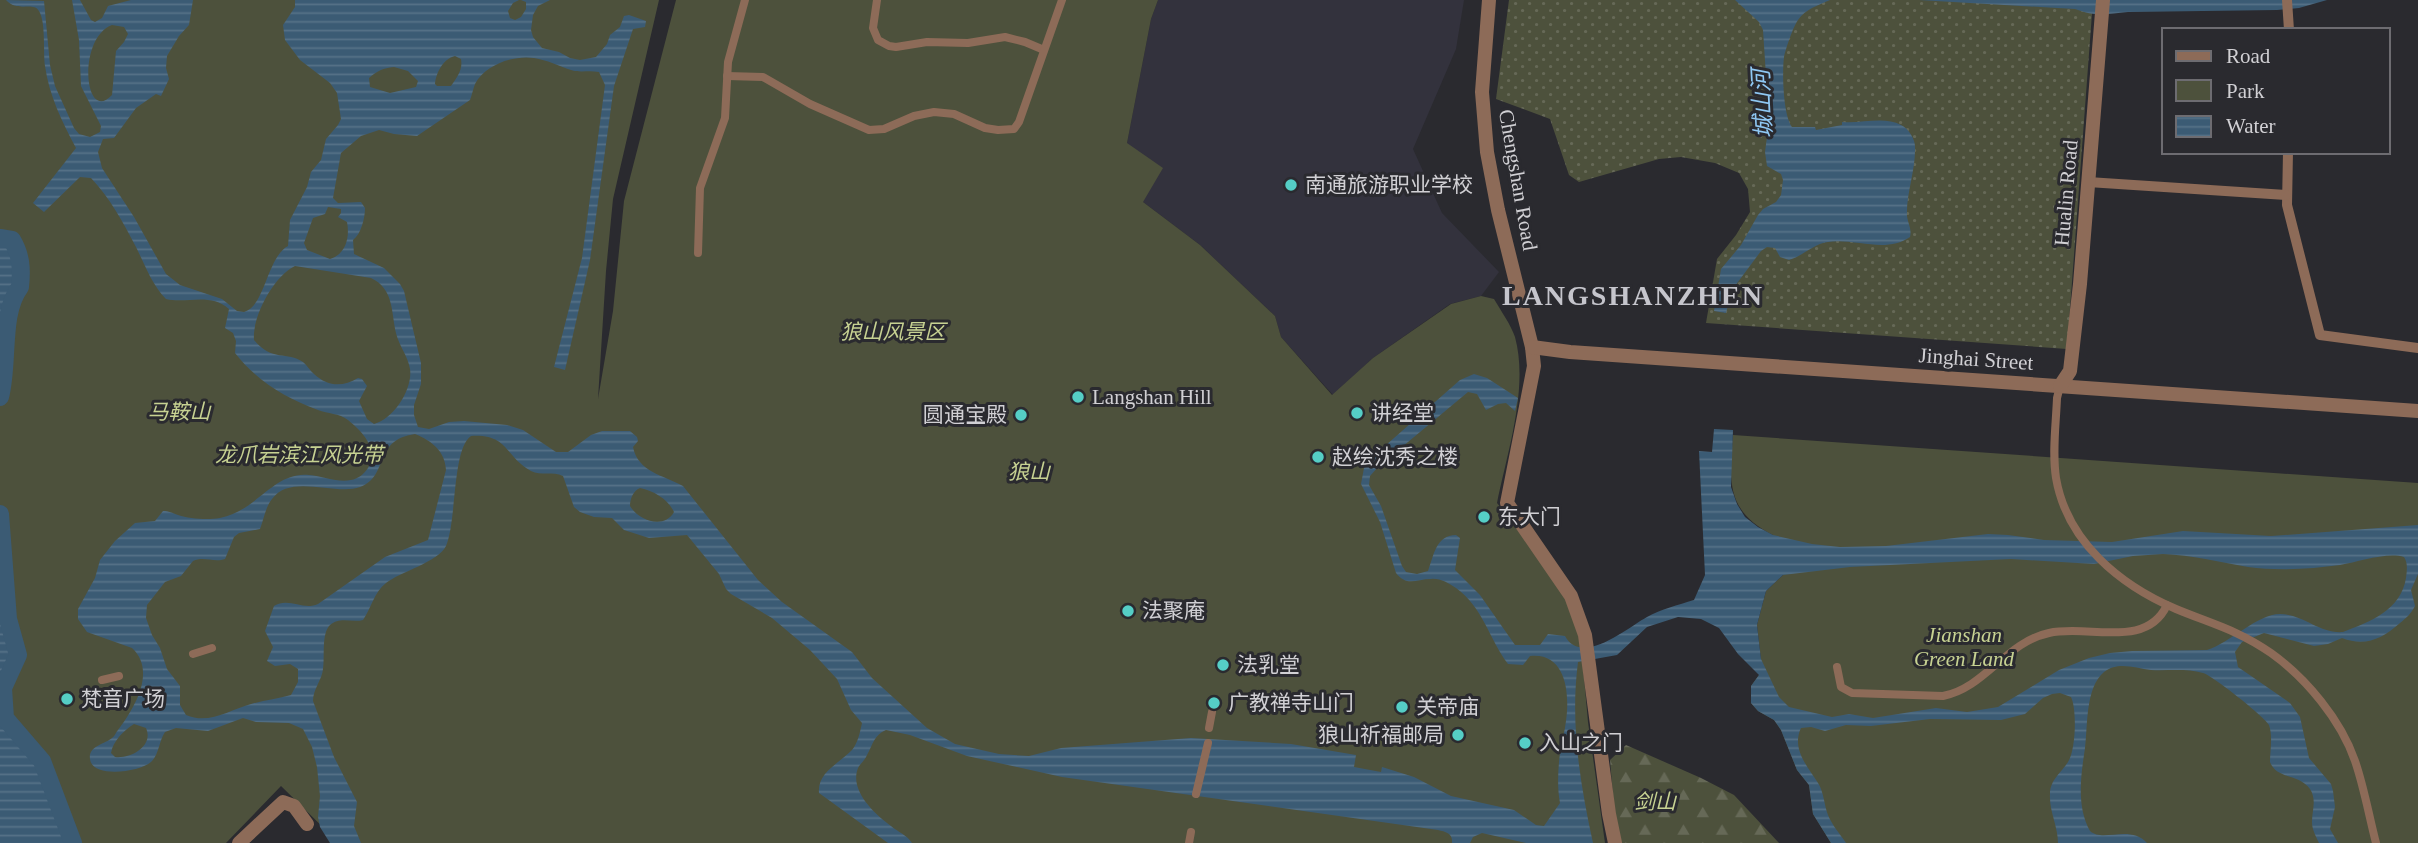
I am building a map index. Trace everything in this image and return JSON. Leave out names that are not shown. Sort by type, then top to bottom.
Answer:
[{"type":"street","points":[[698,253],[700,188],[725,118],[731,50],[745,0]]},
{"type":"street","points":[[877,0],[873,28],[878,40],[889,46],[968,43],[1005,37],[1044,50]]},
{"type":"street","points":[[727,76],[763,76],[810,104],[869,130],[884,130],[914,116],[934,112],[954,114],[985,128],[1008,131],[1014,129],[1019,122],[1062,0]]},
{"type":"street","name":"Chengshan Road","points":[[1489,0],[1482,92],[1488,152],[1498,210],[1534,366],[1507,503],[1571,596],[1585,635],[1615,843]]},
{"type":"street","name":"Hualin Road","points":[[2060,387],[2070,371],[2103,0]]},
{"type":"street","points":[[2287,0],[2289,28]]},
{"type":"street","points":[[2288,154],[2287,205],[2320,335],[2418,348]]},
{"type":"street","points":[[2088,182],[2286,195]]},
{"type":"street","name":"Jinghai Street","points":[[1531,347],[1584,353],[2418,411]]},
{"type":"street","points":[[2060,387],[2057,398],[2056,477],[2068,515],[2083,539],[2126,583],[2167,605],[2236,631],[2288,667],[2326,708],[2355,759],[2376,843]]},
{"type":"street","points":[[1837,667],[1841,687],[1852,693],[1943,696],[1954,694],[1974,683],[2026,641],[2060,631],[2135,631],[2157,621],[2167,605]]},
{"type":"street","points":[[193,654],[212,648]]},
{"type":"street","points":[[103,680],[119,676]]},
{"type":"street","points":[[1209,728],[1212,712]]},
{"type":"street","points":[[1196,794],[1208,743]]},
{"type":"street","points":[[239,843],[283,802],[294,806],[307,824]]},
{"type":"street","points":[[1189,843],[1191,832]]},
{"type":"shaded area","name":"南通旅游职业学校","points":[[1158,0],[1464,0],[1456,49],[1413,149],[1442,213],[1499,272],[1481,296],[1450,304],[1373,358],[1333,395],[1281,337],[1275,316],[1200,245],[1143,202],[1127,143],[1151,19]]},
{"type":"green space","points":[[0,0],[659,0],[613,199],[598,399],[613,311],[624,201],[676,0],[1158,0],[1151,19],[1127,143],[1163,168],[1143,202],[1200,245],[1275,316],[1281,337],[1332,395],[1373,358],[1451,304],[1481,296],[1494,299],[1511,328],[1519,357],[1520,377],[1511,442],[1497,503],[1527,540],[1568,600],[1581,644],[1588,722],[1605,843],[339,843],[281,786],[226,843],[73,843],[61,809],[32,749],[5,718],[3,688],[17,659],[17,650],[8,619],[0,514],[0,397],[3,385],[4,321],[11,296],[12,240],[0,238]]},
{"type":"green space","points":[[1509,0],[2093,0],[2067,349],[1706,323],[1717,259],[1750,212],[1748,189],[1739,173],[1715,163],[1681,157],[1659,159],[1579,182],[1569,175],[1550,119],[1496,99]]},
{"type":"green space","name":"Jianshan Green Land","points":[[1733,435],[2418,483],[2418,843],[1831,843],[1813,814],[1809,785],[1797,770],[1781,730],[1774,720],[1758,711],[1751,703],[1751,686],[1759,675],[1761,660],[1757,625],[1766,591],[1783,575],[1773,535],[1746,516],[1734,494],[1731,467]]},
{"type":"green space","name":"剑山","points":[[1626,745],[1734,795],[1779,843],[1621,843],[1614,807],[1610,760]]},
{"type":"water","points":[[6,0],[44,1],[50,65],[55,86],[74,128],[79,134],[90,137],[100,132],[101,126],[81,86],[79,40],[72,0],[80,0],[91,20],[95,22],[102,18],[108,6],[131,0],[193,0],[189,25],[167,56],[169,79],[161,96],[156,94],[136,108],[114,138],[103,139],[98,152],[102,168],[166,274],[180,285],[222,299],[237,311],[244,312],[257,301],[275,260],[288,246],[290,220],[307,187],[311,172],[321,160],[326,139],[341,119],[337,93],[330,83],[300,60],[285,40],[283,25],[295,7],[295,0],[519,0],[513,3],[508,11],[510,18],[515,20],[521,17],[526,9],[526,2],[521,0],[550,0],[538,6],[533,15],[533,37],[542,48],[580,60],[596,57],[607,44],[610,35],[620,27],[624,16],[646,21],[645,27],[633,29],[614,86],[590,260],[565,370],[554,367],[582,258],[605,85],[599,72],[574,71],[534,58],[509,60],[485,72],[475,84],[470,100],[417,136],[379,130],[361,136],[341,153],[333,198],[338,203],[361,202],[365,208],[362,226],[353,240],[354,254],[384,268],[404,291],[421,363],[421,384],[414,405],[418,427],[429,429],[449,422],[464,421],[507,425],[523,430],[556,452],[568,452],[591,435],[602,431],[630,431],[637,437],[638,441],[633,447],[640,462],[652,472],[683,486],[758,580],[782,602],[852,652],[872,678],[927,728],[955,744],[999,754],[1029,756],[1061,748],[1191,738],[1291,744],[1356,755],[1354,767],[1381,772],[1382,767],[1414,777],[1451,796],[1514,810],[1536,825],[1544,826],[1560,803],[1559,765],[1567,710],[1563,676],[1558,667],[1542,656],[1530,656],[1523,665],[1508,664],[1473,604],[1456,588],[1438,579],[1408,581],[1400,577],[1396,573],[1380,522],[1361,484],[1364,468],[1369,460],[1460,380],[1474,374],[1487,378],[1518,398],[1515,411],[1506,403],[1486,410],[1477,394],[1468,392],[1378,467],[1370,476],[1369,485],[1381,506],[1406,572],[1417,574],[1428,571],[1440,542],[1449,536],[1456,535],[1460,538],[1455,570],[1480,595],[1515,645],[1540,645],[1548,634],[1565,636],[1573,645],[1582,648],[1593,647],[1617,636],[1652,614],[1694,600],[1705,575],[1699,451],[1712,452],[1714,429],[1733,430],[1731,487],[1737,504],[1745,517],[1773,535],[1840,547],[1886,546],[1988,534],[2044,540],[2112,542],[2183,531],[2271,536],[2418,525],[2418,574],[2411,590],[2415,606],[2393,629],[2373,640],[2358,642],[2342,638],[2314,646],[2264,633],[2242,642],[2235,652],[2238,667],[2290,703],[2300,717],[2309,758],[2331,784],[2335,807],[2330,829],[2338,843],[2319,843],[2312,825],[2314,801],[2310,789],[2273,768],[2270,762],[2269,725],[2249,706],[2217,681],[2197,671],[2121,666],[2104,672],[2090,697],[2081,801],[2090,831],[2102,835],[2133,835],[2147,843],[2058,843],[2050,789],[2071,756],[2075,730],[2071,697],[2060,693],[2043,698],[2025,714],[2001,720],[1930,719],[1871,726],[1846,725],[1825,731],[1811,727],[1801,728],[1798,736],[1799,750],[1820,787],[1830,819],[1846,843],[1831,843],[1813,814],[1809,785],[1797,770],[1781,730],[1774,720],[1758,711],[1751,703],[1751,686],[1759,675],[1738,654],[1719,628],[1701,619],[1678,617],[1647,627],[1617,655],[1578,662],[1576,731],[1584,798],[1593,843],[1526,843],[1482,833],[1473,837],[1470,843],[1452,843],[1450,835],[1438,830],[1062,777],[967,756],[910,735],[886,730],[874,740],[858,768],[856,777],[865,801],[912,843],[888,843],[819,793],[819,786],[825,774],[854,747],[862,723],[851,710],[837,679],[810,650],[772,618],[731,594],[719,574],[687,535],[649,538],[624,530],[612,518],[594,517],[580,512],[574,507],[563,476],[531,471],[500,442],[483,436],[471,436],[461,455],[452,520],[442,552],[386,583],[378,591],[363,620],[334,622],[325,634],[324,664],[313,701],[334,757],[357,802],[354,826],[361,843],[330,843],[320,827],[318,817],[320,796],[312,747],[303,729],[289,723],[256,722],[243,718],[208,731],[176,728],[165,732],[156,755],[147,765],[118,772],[99,769],[90,759],[92,751],[113,737],[124,721],[136,701],[143,679],[143,668],[132,648],[87,632],[78,619],[78,609],[95,578],[100,560],[115,541],[135,523],[155,521],[163,511],[199,519],[233,514],[275,485],[297,475],[341,481],[354,479],[366,470],[372,454],[364,435],[348,420],[283,394],[262,380],[244,363],[235,353],[236,341],[233,333],[225,328],[229,309],[214,301],[166,299],[153,281],[116,211],[91,178],[80,177],[44,212],[33,203],[76,148],[50,87],[45,66],[43,22],[39,11],[33,7],[11,4]],"holes":[[[112,25],[124,27],[128,34],[116,51],[112,95],[103,101],[95,99],[90,89],[89,61],[93,46],[101,33]],[[455,56],[461,59],[460,70],[451,86],[437,86],[437,75],[447,60]],[[387,68],[408,71],[418,81],[416,87],[390,93],[370,87],[369,78]],[[328,207],[341,209],[338,217],[347,222],[348,233],[346,244],[335,257],[330,259],[307,250],[304,243],[313,218],[325,214]],[[295,266],[371,278],[384,288],[390,301],[397,338],[410,369],[405,394],[388,416],[374,424],[367,419],[359,401],[367,386],[362,379],[341,384],[330,383],[319,378],[303,362],[273,354],[254,340],[254,330],[261,309],[279,278]],[[415,434],[432,443],[443,457],[446,470],[428,540],[385,557],[318,604],[307,606],[285,603],[274,606],[265,631],[273,647],[267,661],[275,666],[290,664],[298,669],[298,682],[291,695],[251,704],[219,716],[194,718],[186,715],[180,705],[180,686],[167,669],[152,635],[146,618],[147,605],[165,582],[181,576],[193,561],[225,559],[234,537],[239,533],[260,529],[270,502],[280,491],[301,486],[339,489],[360,487],[375,475],[392,443]],[[640,488],[655,493],[664,499],[674,512],[664,521],[645,519],[630,506],[635,491]],[[2163,554],[2248,567],[2283,569],[2347,564],[2397,556],[2404,557],[2407,569],[2403,589],[2391,607],[2364,624],[2343,632],[2327,630],[2288,615],[2271,615],[2207,650],[2132,651],[2089,658],[2059,670],[1998,707],[1967,712],[1936,708],[1873,718],[1849,714],[1832,717],[1789,707],[1779,697],[1761,659],[1757,625],[1766,591],[1783,575],[1850,567],[2011,559],[2094,564],[2133,556]],[[134,724],[146,728],[148,734],[140,750],[128,756],[115,757],[111,753],[112,749],[123,733]]]},
{"type":"water","points":[[1735,0],[1830,0],[1801,16],[1786,48],[1783,64],[1784,93],[1792,127],[1815,127],[1816,130],[1842,125],[1842,122],[1894,122],[1904,126],[1911,134],[1915,143],[1915,155],[1907,207],[1910,237],[1901,242],[1881,245],[1828,242],[1789,260],[1780,257],[1775,248],[1767,247],[1761,251],[1732,290],[1726,313],[1714,311],[1721,269],[1741,245],[1758,215],[1781,195],[1783,180],[1781,174],[1767,166],[1765,152],[1769,122],[1763,30],[1759,22]]},
{"type":"water","points":[[1919,0],[2327,0],[2299,8],[2277,10],[2102,14],[2075,9]]},
{"type":"water","points":[[0,238],[12,240],[19,257],[21,274],[20,287],[7,324],[0,397]]},
{"type":"water","points":[[0,514],[8,619],[18,655],[3,688],[5,718],[42,761],[73,843],[0,843]]},
{"type":"waterway","points":[[0,238],[12,240],[19,257],[21,274],[20,287],[7,324],[0,397]]},
{"type":"waterway","points":[[0,514],[8,619],[18,655],[3,688],[5,718],[42,761],[73,843]]},
{"type":"place","name":"南通旅游职业学校","points":[[1291,185]]},
{"type":"place","name":"Langshan Hill","points":[[1078,397]]},
{"type":"place","name":"讲经堂","points":[[1357,413]]},
{"type":"place","name":"圆通宝殿","points":[[1021,415]]},
{"type":"place","name":"赵绘沈秀之楼","points":[[1318,457]]},
{"type":"place","name":"东大门","points":[[1484,517]]},
{"type":"place","name":"法聚庵","points":[[1128,611]]},
{"type":"place","name":"法乳堂","points":[[1223,665]]},
{"type":"place","name":"梵音广场","points":[[67,699]]},
{"type":"place","name":"广教禅寺山门","points":[[1214,703]]},
{"type":"place","name":"关帝庙","points":[[1402,707]]},
{"type":"place","name":"狼山祈福邮局","points":[[1458,735]]},
{"type":"place","name":"入山之门","points":[[1525,743]]},
{"type":"district","name":"LANGSHANZHEN","points":[[1633,295]]},
{"type":"water label","name":"城山河","points":[[1762,104]]},
{"type":"park label","name":"狼山风景区","points":[[893,332]]},
{"type":"park label","name":"马鞍山","points":[[179,412]]},
{"type":"park label","name":"龙爪岩滨江风光带","points":[[299,455]]},
{"type":"park label","name":"狼山","points":[[1029,472]]}]
